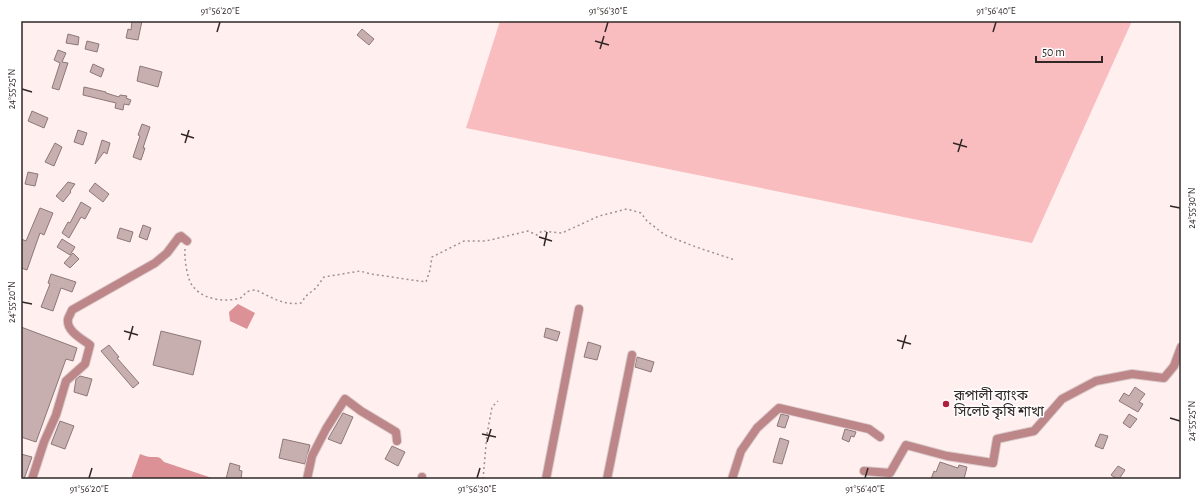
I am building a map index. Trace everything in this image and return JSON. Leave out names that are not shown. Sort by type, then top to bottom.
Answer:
[{"type":"street","points":[[32,479],[44,442],[56,416],[66,381],[85,364],[90,345],[76,335],[69,327],[68,319],[72,310],[155,263],[167,253],[179,237],[181,236],[187,241]]},
{"type":"street","points":[[546,479],[579,309]]},
{"type":"street","points":[[864,471],[890,473],[906,444],[947,456],[993,463],[997,439],[1034,431],[1062,399],[1096,381],[1132,374],[1164,378],[1174,366],[1181,346]]},
{"type":"street","points":[[607,479],[632,355]]},
{"type":"street","points":[[307,479],[312,456],[326,429],[345,399],[361,412],[396,432],[397,441]]},
{"type":"street","points":[[732,479],[741,450],[757,428],[779,408],[869,429],[880,437]]},
{"type":"path","points":[[187,241],[185,251],[189,279],[191,285],[199,293],[214,299],[231,299],[242,298],[247,292],[256,290],[292,305],[301,303],[306,296],[316,288],[324,277],[360,271],[426,282],[432,257],[464,242],[486,241],[528,231],[537,235],[542,231],[562,233],[599,216],[627,209],[641,213],[647,221],[665,235],[734,260]]},
{"type":"path","points":[[483,479],[487,434],[492,407],[498,401]]},
{"type":"shaded area","points":[[500,21],[1132,21],[1032,243],[466,128]]},
{"type":"shaded area","points":[[238,304],[255,313],[247,329],[230,321],[229,312]]},
{"type":"shaded area","points":[[140,454],[150,457],[159,457],[164,462],[215,479],[131,479]]},
{"type":"building","points":[[132,21],[142,21],[138,40],[126,38],[128,29],[131,30]]},
{"type":"building","points":[[362,29],[374,39],[369,45],[357,35]]},
{"type":"building","points":[[68,34],[79,37],[78,45],[66,43]]},
{"type":"building","points":[[87,41],[99,44],[97,52],[85,49]]},
{"type":"building","points":[[58,50],[66,53],[62,62],[68,63],[59,90],[52,88],[60,63],[54,60]]},
{"type":"building","points":[[93,64],[104,69],[101,77],[90,72]]},
{"type":"building","points":[[140,66],[162,72],[158,87],[137,81]]},
{"type":"building","points":[[84,87],[106,92],[119,97],[120,95],[127,96],[126,98],[131,100],[129,105],[124,104],[123,110],[115,108],[116,103],[83,95]]},
{"type":"building","points":[[32,111],[48,118],[44,128],[28,121]]},
{"type":"building","points":[[142,124],[150,127],[143,148],[145,148],[141,160],[133,157],[140,136],[138,135]]},
{"type":"building","points":[[78,130],[87,133],[83,145],[74,142]]},
{"type":"building","points":[[102,140],[110,143],[107,154],[104,152],[95,164]]},
{"type":"building","points":[[55,143],[62,147],[54,166],[45,162]]},
{"type":"building","points":[[28,172],[38,174],[35,186],[25,184]]},
{"type":"building","points":[[68,182],[75,184],[63,202],[56,196]]},
{"type":"building","points":[[95,183],[109,194],[103,202],[89,191]]},
{"type":"building","points":[[81,202],[91,208],[85,219],[81,217],[69,238],[62,233],[68,222],[70,223]]},
{"type":"building","points":[[40,208],[53,213],[44,235],[40,233],[27,270],[21,268],[21,239],[26,241]]},
{"type":"building","points":[[143,225],[151,228],[147,240],[139,237]]},
{"type":"building","points":[[120,228],[133,232],[130,242],[117,238]]},
{"type":"building","points":[[62,239],[75,247],[70,255],[57,247]]},
{"type":"building","points":[[73,253],[79,259],[70,268],[64,263]]},
{"type":"building","points":[[51,274],[76,282],[72,292],[61,288],[53,311],[41,307],[50,284],[48,283]]},
{"type":"building","points":[[21,327],[77,348],[73,361],[66,359],[36,442],[21,437]]},
{"type":"building","points":[[546,328],[560,332],[557,341],[544,337]]},
{"type":"building","points":[[161,331],[201,341],[193,375],[153,365]]},
{"type":"building","points":[[588,342],[601,346],[597,360],[584,357]]},
{"type":"building","points":[[109,345],[119,357],[117,358],[139,383],[133,388],[101,351]]},
{"type":"building","points":[[637,357],[654,362],[651,372],[635,367]]},
{"type":"building","points":[[80,376],[92,379],[87,396],[74,392],[76,379]]},
{"type":"building","points":[[1135,387],[1145,394],[1139,402],[1143,404],[1138,412],[1119,401],[1124,393],[1129,396]]},
{"type":"building","points":[[343,413],[353,417],[341,444],[328,439]]},
{"type":"building","points":[[781,414],[789,416],[785,428],[777,426]]},
{"type":"building","points":[[1129,414],[1137,419],[1130,428],[1123,423]]},
{"type":"building","points":[[60,421],[74,426],[65,449],[51,444]]},
{"type":"building","points":[[845,429],[856,432],[854,437],[851,436],[849,442],[842,439]]},
{"type":"building","points":[[1100,434],[1108,436],[1103,449],[1095,446]]},
{"type":"building","points":[[780,438],[789,441],[782,464],[773,462]]},
{"type":"building","points":[[283,439],[310,445],[305,464],[279,458]]},
{"type":"building","points":[[392,446],[405,452],[398,466],[385,459]]},
{"type":"building","points":[[21,454],[32,457],[24,479],[21,479]]},
{"type":"building","points":[[940,462],[958,468],[959,465],[967,467],[964,479],[931,479]]},
{"type":"building","points":[[230,463],[240,466],[239,470],[242,471],[241,479],[226,479]]},
{"type":"building","points":[[1118,466],[1125,470],[1119,479],[1117,479],[1111,475]]},
{"type":"place","name":"রূপালী ব্যাংক সিলেট কৃষি শাখা","points":[[946,404]]}]
